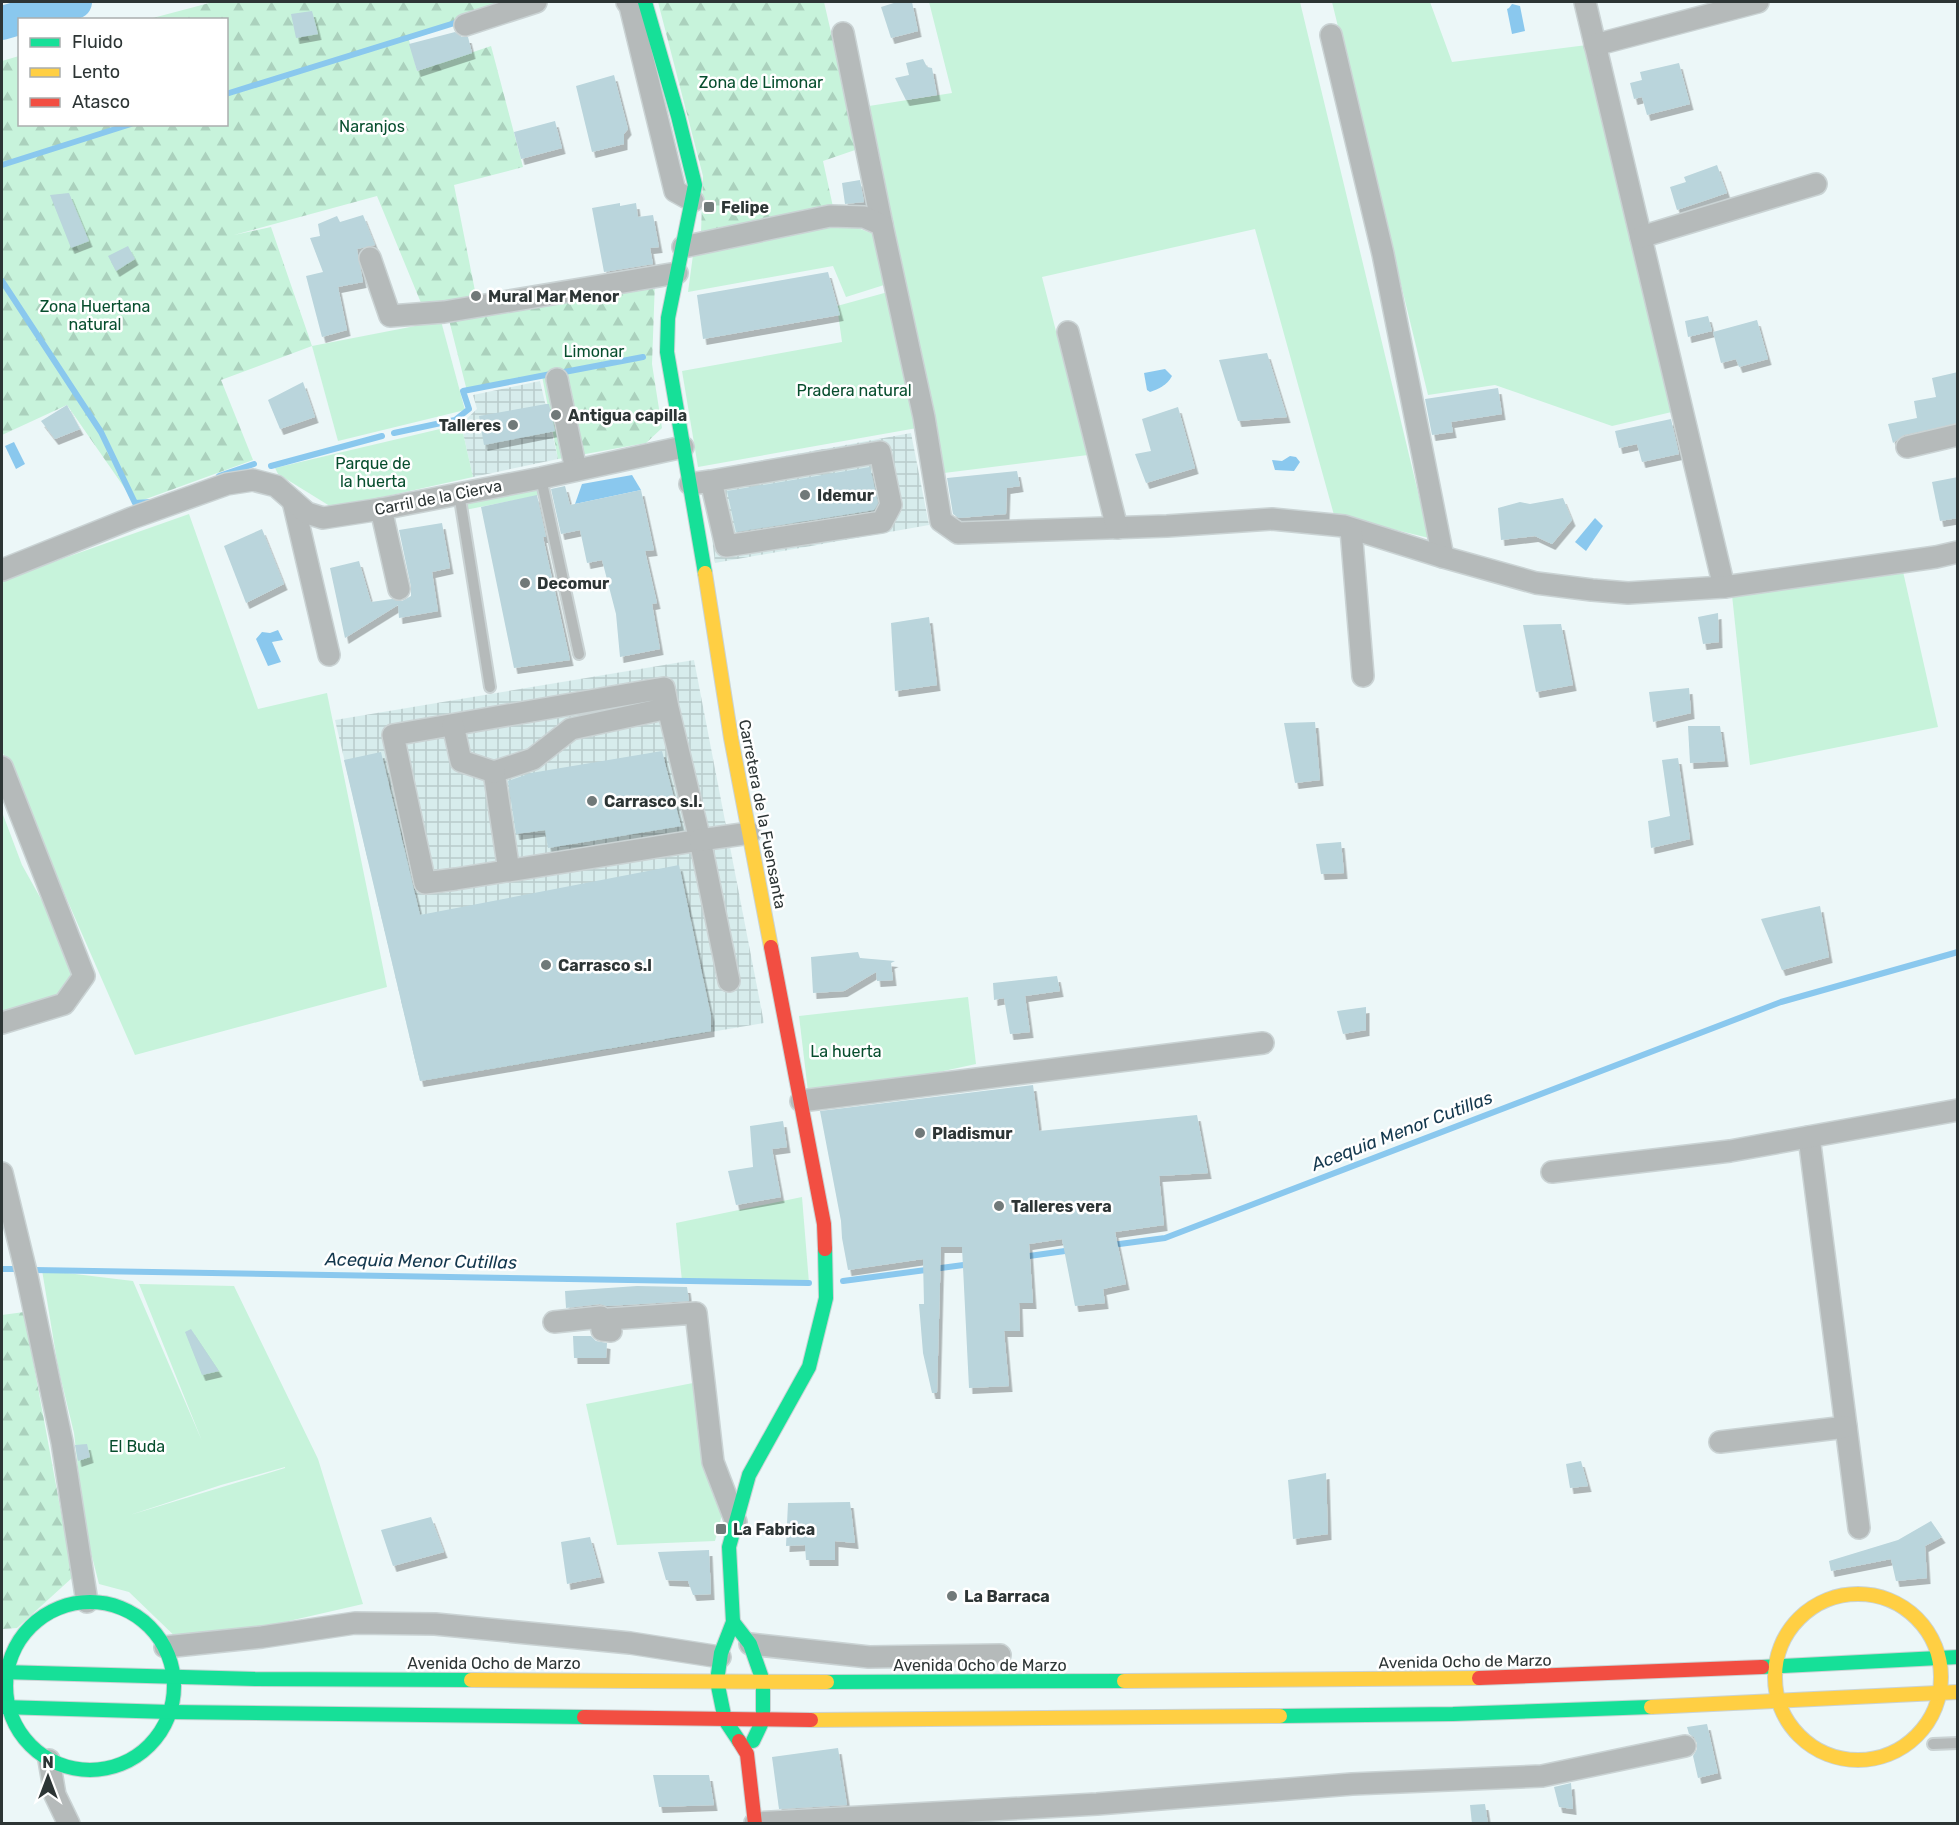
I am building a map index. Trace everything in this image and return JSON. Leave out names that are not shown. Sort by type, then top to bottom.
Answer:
[{"type":"main road","name":"Carretera de la Fuensanta","points":[[645,2],[695,185],[668,318],[667,352],[683,447],[700,482],[731,738],[824,1224],[826,1298],[809,1367],[749,1475],[729,1547],[733,1622]]},
{"type":"main road","points":[[1853,1593],[1882,1597],[1908,1610],[1928,1632],[1940,1658],[1942,1676],[1940,1694],[1932,1717],[1917,1736],[1897,1751],[1874,1759],[1849,1761],[1825,1755],[1804,1742],[1788,1724],[1777,1702],[1774,1667],[1783,1639],[1797,1617],[1825,1600],[1853,1593]]},
{"type":"main road","points":[[87,1602],[111,1604],[132,1613],[151,1628],[165,1647],[174,1676],[174,1696],[170,1712],[154,1740],[142,1752],[121,1764],[97,1770],[72,1769],[49,1760],[31,1748],[17,1731],[5,1707],[4,1672],[12,1651],[28,1628],[45,1614],[65,1605],[87,1602]]},
{"type":"main road","points":[[733,1622],[750,1644],[763,1681],[763,1720],[747,1754]]},
{"type":"main road","points":[[733,1622],[720,1657],[717,1681],[725,1720],[747,1754],[755,1823]]},
{"type":"main road","name":"Avenida Ocho de Marzo","points":[[4,1672],[255,1679],[717,1681],[1455,1679],[1774,1667],[1958,1657]]},
{"type":"main road","points":[[5,1707],[170,1712],[763,1720],[1452,1714],[1777,1702],[1958,1692]]},
{"type":"street","points":[[465,25],[536,2]]},
{"type":"street","points":[[627,2],[630,6],[675,191],[693,201]]},
{"type":"street","points":[[1585,2],[1724,587]]},
{"type":"street","points":[[1595,45],[1758,2]]},
{"type":"street","points":[[843,33],[924,417],[942,521],[958,533],[1117,528],[1272,519],[1351,529],[1536,583],[1628,593],[1724,587],[1958,552]]},
{"type":"street","points":[[1330,35],[1383,254],[1443,557]]},
{"type":"street","points":[[1641,237],[1816,184]]},
{"type":"street","points":[[683,247],[830,216],[864,216],[882,225]]},
{"type":"street","points":[[370,258],[390,316],[426,315],[677,273]]},
{"type":"street","points":[[1068,332],[1117,528]]},
{"type":"street","points":[[557,379],[576,470]]},
{"type":"street","points":[[1907,447],[1958,435]]},
{"type":"street","name":"Carril de la Cierva","points":[[2,570],[132,518],[227,484],[253,480],[276,486],[307,513],[323,518],[542,478],[683,447]]},
{"type":"street","points":[[880,452],[891,505],[882,522],[726,546],[700,482],[880,452]]},
{"type":"street","points":[[293,501],[329,656]]},
{"type":"street","points":[[381,509],[399,589]]},
{"type":"street","points":[[1351,529],[1363,676]]},
{"type":"street","points":[[729,981],[700,840],[664,688],[393,735],[425,883],[700,840],[750,833]]},
{"type":"street","points":[[453,724],[461,761],[494,772],[533,759],[571,729],[668,708]]},
{"type":"street","points":[[2,767],[84,976],[64,1004],[2,1023]]},
{"type":"street","points":[[494,772],[509,871],[700,840]]},
{"type":"street","points":[[801,1101],[1263,1043]]},
{"type":"street","points":[[1552,1172],[1730,1150],[1958,1110]]},
{"type":"street","points":[[1809,1137],[1859,1528]]},
{"type":"street","points":[[2,1173],[27,1276],[62,1442],[87,1602]]},
{"type":"street","points":[[554,1322],[601,1317],[602,1330],[611,1331],[609,1319],[696,1313],[713,1462],[736,1522]]},
{"type":"street","points":[[1720,1442],[1846,1427]]},
{"type":"street","points":[[165,1647],[355,1623],[435,1624],[630,1643],[720,1657]]},
{"type":"street","points":[[750,1644],[869,1657],[1000,1655]]},
{"type":"street","points":[[755,1823],[1097,1804],[1352,1784],[1542,1776],[1685,1746]]},
{"type":"street","points":[[49,1760],[55,1795],[69,1824]]},
{"type":"lane","points":[[542,478],[579,654]]},
{"type":"lane","points":[[459,493],[490,687]]},
{"type":"lane","points":[[1933,1744],[1958,1743]]},
{"type":"shaded area","name":"Talleres","points":[[540,381],[558,459],[473,477],[461,424],[477,409],[473,395]]},
{"type":"shaded area","points":[[911,433],[929,525],[715,563],[704,471]]},
{"type":"shaded area","points":[[694,660],[764,1023],[420,1081],[335,720]]},
{"type":"green space","points":[[213,2],[523,2],[409,40],[417,71],[491,46],[523,167],[454,185],[476,296],[426,315],[377,196],[234,235],[271,227],[312,346],[221,380],[253,460],[135,503],[67,405],[2,435],[2,61],[18,56],[18,126],[228,126],[228,18],[153,18]]},
{"type":"green space","name":"Zona de Limonar","points":[[658,2],[824,2],[858,149],[823,161],[835,216],[701,232],[703,176]]},
{"type":"green space","points":[[929,2],[1300,2],[1429,538],[1334,515],[1255,229],[1042,277],[1088,455],[944,473],[869,106],[952,93]]},
{"type":"green space","points":[[1332,2],[1430,2],[1452,62],[1587,45],[1676,411],[1612,426],[1495,385],[1428,395]]},
{"type":"green space","points":[[845,223],[876,235],[884,285],[846,297],[833,266],[688,292],[693,255]]},
{"type":"green space","name":"Limonar","points":[[655,281],[652,364],[662,428],[646,443],[558,459],[542,376],[467,391],[449,320]]},
{"type":"green space","name":"Pradera natural","points":[[888,292],[917,428],[698,467],[682,371],[842,342],[837,306]]},
{"type":"green space","points":[[441,321],[465,410],[338,441],[312,346]]},
{"type":"green space","name":"Parque de la huerta","points":[[461,424],[473,477],[333,508],[278,474],[275,468]]},
{"type":"green space","points":[[548,485],[550,493],[465,510],[464,502]]},
{"type":"green space","points":[[189,514],[258,709],[327,693],[387,987],[135,1055],[2,751],[2,580]]},
{"type":"green space","points":[[1902,567],[1938,727],[1750,765],[1732,595]]},
{"type":"green space","points":[[2,812],[22,865],[84,976],[54,1008],[2,1020]]},
{"type":"green space","name":"La huerta","points":[[968,997],[976,1064],[809,1100],[799,1016]]},
{"type":"green space","points":[[802,1197],[809,1283],[682,1281],[676,1223]]},
{"type":"green space","name":"El Buda","points":[[42,1270],[133,1281],[202,1441],[139,1284],[234,1286],[318,1459],[363,1604],[184,1645],[129,1592],[99,1584],[85,1529],[74,1433],[58,1367]],"holes":[[[285,1468],[130,1515],[221,1485]]]},
{"type":"green space","points":[[24,1312],[73,1577],[17,1628],[2,1629],[2,1315]]},
{"type":"green space","points":[[698,1382],[723,1511],[715,1541],[617,1545],[586,1404]]},
{"type":"water","points":[[1512,4],[1520,6],[1525,31],[1512,34],[1507,9]]},
{"type":"water","points":[[1165,369],[1172,376],[1168,382],[1153,391],[1147,390],[1144,373]]},
{"type":"water","points":[[14,442],[25,464],[16,469],[5,446]]},
{"type":"water","points":[[1290,456],[1296,457],[1300,462],[1294,471],[1275,470],[1272,460],[1282,461]]},
{"type":"water","points":[[632,475],[641,490],[575,504],[582,484]]},
{"type":"water","points":[[1595,518],[1603,526],[1586,551],[1575,542]]},
{"type":"water","points":[[278,630],[283,640],[272,642],[281,662],[268,666],[256,639],[262,632],[270,633]]},
{"type":"building","points":[[897,2],[912,2],[918,31],[891,38],[881,7]]},
{"type":"building","points":[[312,11],[318,34],[296,38],[291,14]]},
{"type":"building","points":[[455,32],[462,37],[468,37],[472,53],[417,71],[409,44]]},
{"type":"building","points":[[923,59],[927,67],[932,68],[937,95],[906,100],[895,78],[909,75],[906,63]]},
{"type":"building","points":[[1679,63],[1690,104],[1647,115],[1642,97],[1634,99],[1630,83],[1642,80],[1640,72]]},
{"type":"building","points":[[614,75],[628,129],[624,134],[624,144],[592,152],[576,86]]},
{"type":"building","points":[[555,121],[562,148],[521,159],[514,132]]},
{"type":"building","points":[[1717,165],[1727,193],[1677,210],[1670,187],[1686,182],[1684,177]]},
{"type":"building","points":[[860,180],[864,202],[845,204],[842,183]]},
{"type":"building","points":[[69,193],[89,241],[71,248],[50,195]]},
{"type":"building","points":[[620,203],[620,206],[636,203],[638,217],[653,215],[659,247],[650,248],[653,264],[604,272],[592,208]]},
{"type":"building","points":[[363,215],[375,245],[357,249],[363,282],[338,287],[347,330],[322,337],[306,276],[323,272],[310,238],[320,236],[318,224],[337,216],[340,222]]},
{"type":"building","points":[[128,246],[135,259],[116,271],[108,256]]},
{"type":"building","points":[[828,272],[840,315],[703,339],[697,295]]},
{"type":"building","points":[[1708,316],[1712,331],[1688,337],[1685,321]]},
{"type":"building","points":[[1757,320],[1768,359],[1739,367],[1736,359],[1721,363],[1713,332]]},
{"type":"building","points":[[1267,353],[1287,417],[1238,421],[1219,360]]},
{"type":"building","points":[[1958,372],[1958,423],[1904,435],[1893,443],[1888,424],[1917,418],[1914,401],[1936,397],[1932,378]]},
{"type":"building","points":[[303,382],[315,417],[280,429],[268,400]]},
{"type":"building","points":[[1498,388],[1502,414],[1451,422],[1453,432],[1432,435],[1425,399]]},
{"type":"building","name":"Talleres","points":[[549,404],[555,431],[484,445],[479,416]]},
{"type":"building","points":[[67,405],[80,429],[55,439],[41,421]]},
{"type":"building","points":[[1178,407],[1195,468],[1146,483],[1135,454],[1151,451],[1142,419]]},
{"type":"building","points":[[1671,419],[1679,454],[1642,462],[1637,444],[1619,448],[1615,431]]},
{"type":"building","name":"Idemur","points":[[870,467],[878,503],[874,510],[736,532],[727,491]]},
{"type":"building","points":[[1017,471],[1020,486],[1007,488],[1006,514],[959,518],[953,514],[947,478]]},
{"type":"building","points":[[1958,477],[1958,518],[1940,521],[1932,482]]},
{"type":"building","points":[[565,486],[570,505],[641,490],[654,550],[645,551],[657,603],[652,604],[660,649],[620,657],[616,614],[602,560],[587,563],[580,530],[561,534],[551,489]]},
{"type":"building","name":"Decomur","points":[[537,495],[546,537],[543,537],[570,660],[514,668],[481,507]]},
{"type":"building","points":[[1563,498],[1572,520],[1552,544],[1535,536],[1501,540],[1498,508],[1520,502],[1530,504]]},
{"type":"building","points":[[442,523],[450,568],[432,572],[438,611],[399,618],[398,605],[345,638],[330,568],[359,561],[371,602],[392,599],[402,601],[411,596],[411,587],[399,530]]},
{"type":"building","points":[[262,529],[284,584],[246,603],[224,546]]},
{"type":"building","points":[[1718,613],[1719,642],[1703,644],[1698,617]]},
{"type":"building","points":[[929,617],[937,685],[895,691],[891,623]]},
{"type":"building","points":[[1561,624],[1573,685],[1536,692],[1523,625]]},
{"type":"building","points":[[1689,688],[1691,713],[1653,722],[1649,692]]},
{"type":"building","points":[[1315,722],[1320,780],[1295,783],[1284,723]]},
{"type":"building","points":[[1688,726],[1720,726],[1725,761],[1690,763]]},
{"type":"building","name":"Carrasco s.l.","points":[[662,751],[681,826],[548,848],[545,830],[516,834],[508,781],[531,773]]},
{"type":"building","name":"Carrasco s.l","points":[[381,752],[420,915],[679,865],[711,1016],[711,1031],[420,1081],[344,760]]},
{"type":"building","points":[[1678,758],[1690,839],[1651,848],[1648,821],[1670,816],[1662,760]]},
{"type":"building","points":[[1341,842],[1344,873],[1321,874],[1316,844]]},
{"type":"building","points":[[1820,906],[1829,957],[1782,970],[1761,919]]},
{"type":"building","points":[[858,952],[860,958],[895,961],[891,963],[893,980],[877,981],[876,972],[844,991],[813,993],[811,957]]},
{"type":"building","points":[[1057,976],[1060,991],[1025,996],[1030,1032],[1010,1034],[1004,998],[994,1000],[993,983]]},
{"type":"building","points":[[1366,1007],[1366,1030],[1343,1034],[1337,1011]]},
{"type":"building","points":[[1033,1085],[1039,1131],[1197,1115],[1208,1173],[1159,1176],[1164,1225],[1115,1232],[1126,1284],[1103,1289],[1105,1303],[1075,1306],[1062,1239],[1029,1244],[1033,1303],[1019,1303],[1020,1331],[1004,1331],[1009,1386],[969,1388],[962,1247],[941,1247],[937,1393],[932,1393],[923,1353],[919,1304],[924,1304],[923,1259],[848,1270],[820,1111]]},
{"type":"building","points":[[783,1121],[787,1147],[772,1149],[781,1197],[736,1205],[728,1171],[753,1167],[750,1126]]},
{"type":"building","points":[[637,1286],[687,1287],[689,1301],[607,1306],[600,1304],[566,1308],[565,1291]]},
{"type":"building","points":[[191,1329],[219,1371],[202,1375],[185,1332]]},
{"type":"building","points":[[573,1336],[591,1336],[596,1341],[607,1343],[606,1358],[574,1358]]},
{"type":"building","points":[[87,1444],[90,1457],[78,1461],[75,1445]]},
{"type":"building","points":[[1581,1461],[1588,1486],[1570,1488],[1566,1464]]},
{"type":"building","points":[[1326,1473],[1328,1534],[1293,1539],[1288,1480]]},
{"type":"building","points":[[850,1502],[855,1543],[835,1541],[835,1560],[806,1560],[805,1545],[786,1546],[788,1503]]},
{"type":"building","points":[[431,1517],[444,1552],[393,1566],[381,1530]]},
{"type":"building","points":[[1931,1521],[1942,1537],[1925,1546],[1927,1578],[1896,1581],[1891,1559],[1831,1571],[1829,1561],[1898,1540]]},
{"type":"building","points":[[590,1537],[601,1577],[567,1584],[561,1542]]},
{"type":"building","points":[[709,1550],[711,1594],[693,1595],[688,1581],[666,1580],[658,1552]]},
{"type":"building","points":[[1707,1724],[1718,1773],[1698,1778],[1693,1756],[1697,1743],[1689,1734],[1687,1727]]},
{"type":"building","points":[[838,1748],[847,1805],[779,1809],[772,1757]]},
{"type":"building","points":[[653,1775],[709,1775],[714,1805],[659,1807]]},
{"type":"building","points":[[1571,1783],[1573,1809],[1559,1807],[1554,1787]]},
{"type":"building","points":[[1485,1804],[1488,1824],[1472,1824],[1470,1805]]},
{"type":"waterway","points":[[19,18],[75,2]]},
{"type":"waterway","points":[[2,23],[18,18]]},
{"type":"waterway","points":[[228,93],[461,21]]},
{"type":"waterway","points":[[2,165],[125,126]]},
{"type":"waterway","points":[[2,281],[101,432],[135,503],[151,502]]},
{"type":"waterway","points":[[559,373],[643,357]]},
{"type":"waterway","points":[[394,433],[455,420],[469,409],[463,391],[551,374]]},
{"type":"waterway","points":[[271,466],[382,436]]},
{"type":"waterway","points":[[219,476],[254,464]]},
{"type":"waterway","name":"Acequia Menor Cutillas","points":[[1112,1245],[1165,1238],[1781,1002],[1958,952]]},
{"type":"waterway","name":"Acequia Menor Cutillas","points":[[1022,1257],[1072,1250]]},
{"type":"waterway","name":"Acequia Menor Cutillas","points":[[843,1281],[971,1264]]},
{"type":"waterway","name":"Acequia Menor Cutillas","points":[[2,1269],[17,1269]]},
{"type":"waterway","name":"Acequia Menor Cutillas","points":[[34,1270],[809,1283]]},
{"type":"traffic: fast","points":[[645,2],[695,185],[668,318],[667,352],[705,573]]},
{"type":"traffic: fast","points":[[739,1741],[725,1720],[717,1681],[721,1653],[733,1622],[729,1547],[749,1475],[809,1367],[826,1298],[825,1249]]},
{"type":"traffic: fast","points":[[90,1602],[122,1608],[137,1616],[149,1627],[160,1639],[168,1654],[174,1686],[168,1718],[160,1733],[149,1745],[137,1756],[122,1764],[90,1770],[58,1764],[43,1756],[31,1745],[20,1733],[12,1718],[6,1686],[12,1654],[20,1639],[31,1627],[43,1616],[58,1608],[90,1602]]},
{"type":"traffic: fast","points":[[733,1622],[750,1644],[763,1681],[763,1720],[753,1741]]},
{"type":"traffic: fast","points":[[1762,1667],[1958,1657]]},
{"type":"traffic: fast","points":[[2,1672],[255,1679],[471,1680]]},
{"type":"traffic: fast","points":[[827,1682],[1124,1681]]},
{"type":"traffic: fast","points":[[2,1707],[170,1712],[584,1717]]},
{"type":"traffic: fast","points":[[1280,1716],[1453,1714],[1651,1707]]},
{"type":"traffic: slow","points":[[705,573],[731,738],[771,947]]},
{"type":"traffic: slow","points":[[1858,1594],[1874,1595],[1890,1600],[1917,1618],[1935,1645],[1940,1661],[1941,1677],[1940,1693],[1935,1709],[1917,1736],[1890,1754],[1874,1759],[1858,1760],[1842,1759],[1826,1754],[1799,1736],[1781,1709],[1776,1693],[1775,1677],[1776,1661],[1781,1645],[1799,1618],[1826,1600],[1842,1595],[1858,1594]]},
{"type":"traffic: slow","points":[[1124,1681],[1479,1678]]},
{"type":"traffic: slow","points":[[471,1680],[827,1682]]},
{"type":"traffic: slow","points":[[1651,1707],[1958,1692]]},
{"type":"traffic: slow","points":[[811,1720],[1280,1716]]},
{"type":"traffic: jam","points":[[771,947],[824,1224],[825,1249]]},
{"type":"traffic: jam","points":[[1479,1678],[1762,1667]]},
{"type":"traffic: jam","points":[[584,1717],[811,1720]]},
{"type":"traffic: jam","points":[[739,1741],[747,1754],[755,1824]]},
{"type":"place","name":"Felipe","points":[[709,207]]},
{"type":"place","name":"Mural Mar Menor","points":[[476,296]]},
{"type":"place","name":"Antigua capilla","points":[[556,415]]},
{"type":"place","name":"Talleres","points":[[513,425]]},
{"type":"place","name":"Idemur","points":[[805,495]]},
{"type":"place","name":"Decomur","points":[[525,583]]},
{"type":"place","name":"Carrasco s.l.","points":[[592,801]]},
{"type":"place","name":"Carrasco s.l","points":[[546,965]]},
{"type":"place","name":"Pladismur","points":[[920,1133]]},
{"type":"place","name":"Talleres vera","points":[[999,1206]]},
{"type":"place","name":"La Fabrica","points":[[721,1529]]},
{"type":"place","name":"La Barraca","points":[[952,1596]]},
{"type":"park label","name":"Naranjos","points":[[372,126]]},
{"type":"park label","name":"Zona Huertana natural","points":[[95,315]]}]
